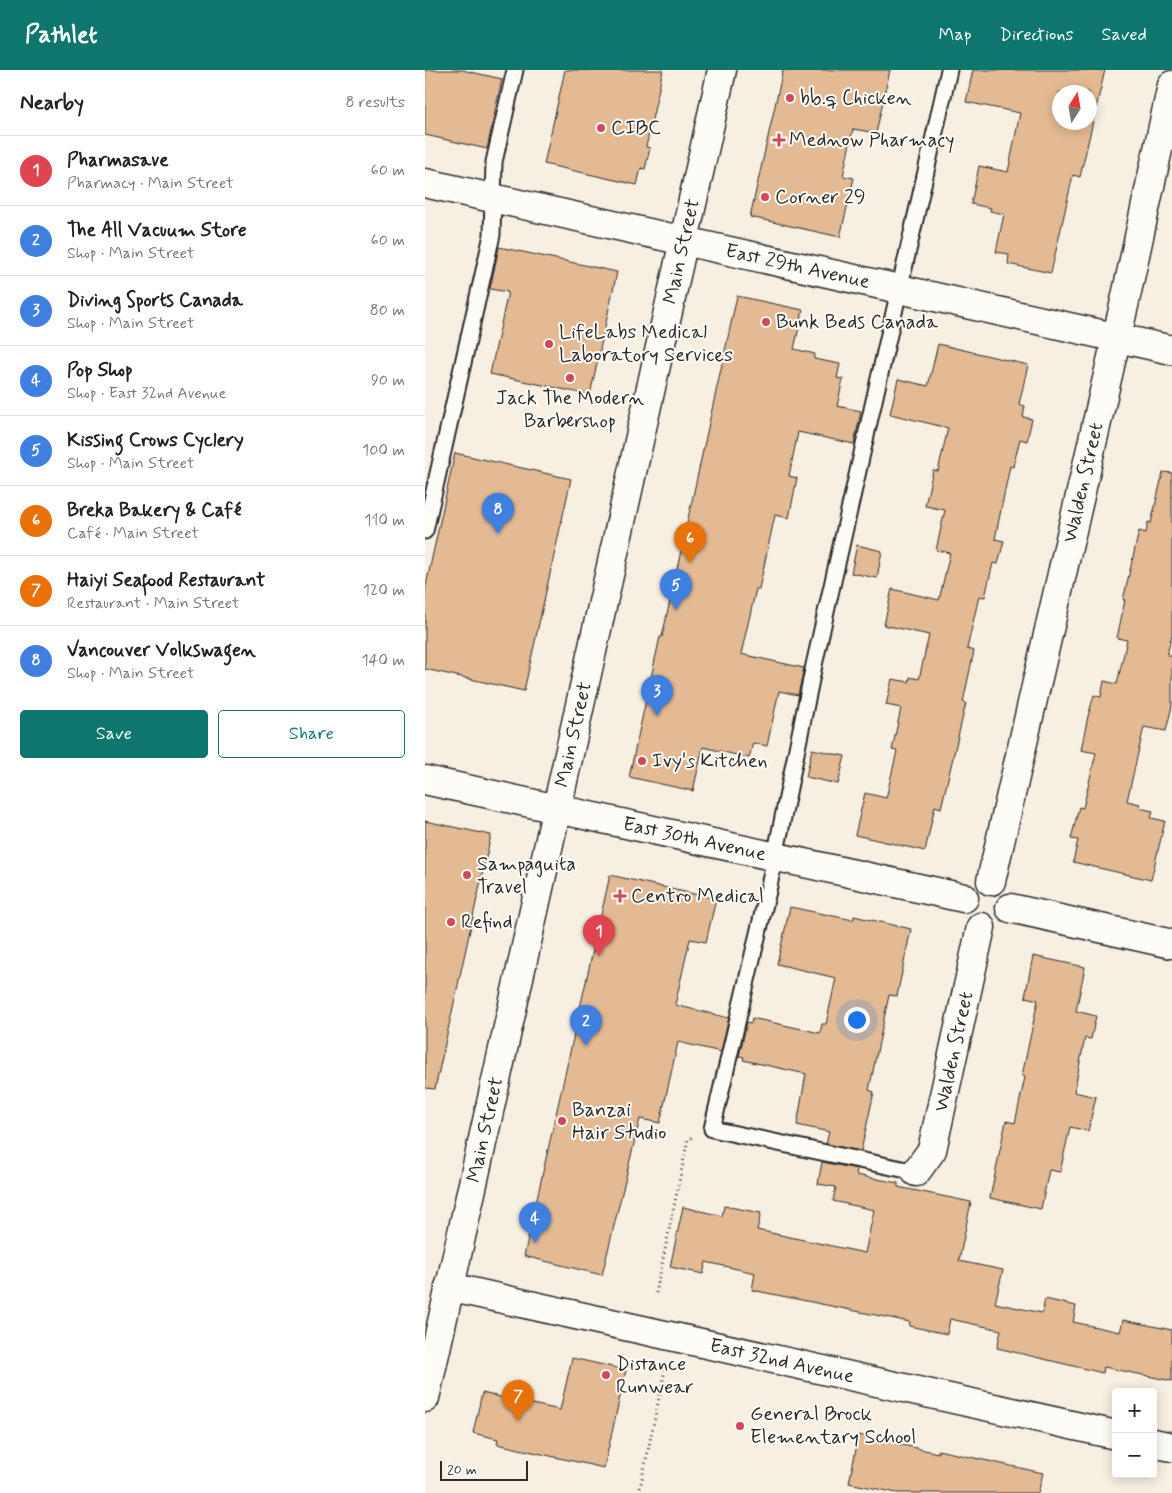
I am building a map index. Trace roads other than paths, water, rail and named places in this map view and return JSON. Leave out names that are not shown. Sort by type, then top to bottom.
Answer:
[{"type":"street","name":"Main Street","points":[[425,1398],[723,70]]},
{"type":"street","name":"Walden Street","points":[[991,880],[1117,337],[1172,85]]},
{"type":"street","name":"East 29th Avenue","points":[[425,183],[1172,350]]},
{"type":"street","name":"East 30th Avenue","points":[[425,780],[964,898]]},
{"type":"street","points":[[991,880],[1004,888],[1008,894],[1010,908],[1002,922],[996,926],[981,927],[968,919],[963,905],[964,898],[971,886],[977,882],[991,880]]},
{"type":"street","points":[[1010,908],[1172,944]]},
{"type":"street","name":"Walden Street","points":[[916,1172],[932,1150],[981,927]]},
{"type":"street","name":"East 32nd Avenue","points":[[449,1287],[1112,1434]]},
{"type":"street","points":[[1157,1444],[1172,1447]]},
{"type":"lane","points":[[425,531],[492,236],[494,162],[515,70]]},
{"type":"lane","points":[[916,1172],[712,1129],[775,857],[815,665],[949,70]]},
{"type":"place","name":"bb.q Chicken","points":[[790,98]]},
{"type":"place","name":"CIBC","points":[[601,128]]},
{"type":"place","name":"Mednow Pharmacy","points":[[779,140]]},
{"type":"place","name":"Corner 29","points":[[765,197]]},
{"type":"place","name":"Bunk Beds Canada","points":[[766,322]]},
{"type":"place","name":"LifeLabs Medical Laboratory Services","points":[[549,344]]},
{"type":"place","name":"Jack The Modern Barbershop","points":[[570,378]]},
{"type":"place","name":"Vancouver Volkswagen","points":[[498,534]]},
{"type":"place","name":"Breka Bakery & Café","points":[[690,563]]},
{"type":"place","name":"Kissing Crows Cyclery","points":[[676,610]]},
{"type":"place","name":"Diving Sports Canada","points":[[657,716]]},
{"type":"place","name":"Ivy's Kitchen","points":[[642,761]]},
{"type":"place","name":"Sampaguita Travel","points":[[467,875]]},
{"type":"place","name":"Centro Medical","points":[[620,896]]},
{"type":"place","name":"Refind","points":[[451,922]]},
{"type":"place","name":"Pharmasave","points":[[599,956]]},
{"type":"place","name":"The All Vacuum Store","points":[[586,1046]]},
{"type":"place","name":"Banzai Hair Studio","points":[[562,1121]]},
{"type":"place","name":"Pop Shop","points":[[535,1243]]},
{"type":"place","name":"Distance Runwear","points":[[606,1375]]},
{"type":"place","name":"Haiyi Seafood Restaurant","points":[[518,1421]]},
{"type":"place","name":"General Brock Elementary School","points":[[740,1426]]}]
